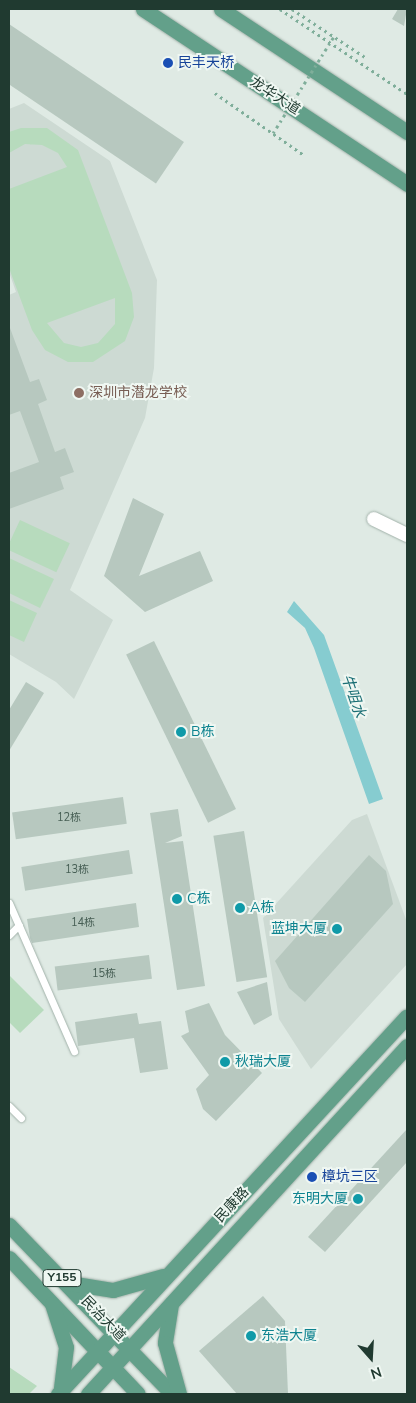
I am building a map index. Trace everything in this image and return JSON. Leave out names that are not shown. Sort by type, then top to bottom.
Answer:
[{"type":"main road","name":"龙华大道","points":[[143,9],[407,184]]},
{"type":"main road","points":[[222,9],[407,132]]},
{"type":"main road","name":"民康路","points":[[59,1393],[407,1016]]},
{"type":"main road","name":"民康路","points":[[88,1394],[407,1046]]},
{"type":"main road","name":"民治大道","points":[[9,1225],[115,1331],[172,1394]]},
{"type":"main road","name":"民治大道","points":[[9,1258],[48,1296],[138,1394]]},
{"type":"main road","points":[[67,1282],[113,1290],[166,1275]]},
{"type":"main road","points":[[48,1296],[66,1347],[59,1393]]},
{"type":"main road","points":[[173,1300],[165,1343],[179,1394]]},
{"type":"street","points":[[374,519],[407,535]]},
{"type":"lane","points":[[9,903],[74,1051]]},
{"type":"lane","points":[[9,935],[19,925]]},
{"type":"lane","points":[[9,1106],[20,1118]]},
{"type":"path","points":[[280,9],[407,94]]},
{"type":"path","points":[[292,9],[365,57]]},
{"type":"path","points":[[273,134],[334,36]]},
{"type":"path","points":[[214,93],[304,155]]},
{"type":"shaded area","name":"深圳市潜龙学校","points":[[24,103],[110,161],[157,280],[154,368],[145,418],[70,590],[113,620],[74,699],[56,682],[9,654],[9,295],[16,292],[9,272],[9,109]]},
{"type":"shaded area","name":"蓝坤大厦","points":[[367,814],[407,922],[407,964],[311,1069],[279,1019],[263,918],[352,820]]},
{"type":"green space","points":[[21,128],[47,128],[78,150],[132,293],[134,317],[125,341],[93,362],[68,362],[45,350],[32,330],[9,268],[9,189],[67,167],[58,153],[42,145],[25,144],[9,153],[9,132]],"holes":[[[115,298],[115,324],[98,343],[81,347],[64,343],[47,323]]]},
{"type":"green space","points":[[20,520],[70,543],[56,572],[9,550],[9,544]]},
{"type":"green space","points":[[9,558],[54,579],[40,608],[9,593]]},
{"type":"green space","points":[[9,600],[37,613],[24,642],[9,635]]},
{"type":"green space","points":[[9,975],[44,1010],[20,1033],[9,1022]]},
{"type":"green space","points":[[9,1367],[37,1386],[29,1394],[9,1394]]},
{"type":"water","points":[[294,601],[324,635],[383,799],[369,804],[314,648],[305,628],[287,612]]},
{"type":"building","points":[[398,9],[407,9],[404,26],[392,19]]},
{"type":"building","points":[[9,24],[184,142],[156,183],[9,84]]},
{"type":"building","points":[[10,328],[30,382],[39,379],[47,400],[38,404],[55,452],[65,448],[74,472],[60,477],[64,489],[9,509],[9,473],[39,462],[20,411],[9,415]]},
{"type":"building","points":[[133,498],[164,514],[139,576],[200,551],[213,581],[145,612],[104,576]]},
{"type":"building","name":"B栋","points":[[154,641],[236,809],[208,823],[126,655]]},
{"type":"building","points":[[26,682],[44,693],[9,751],[9,710]]},
{"type":"building","points":[[123,797],[127,824],[16,839],[12,813]]},
{"type":"building","name":"C栋","points":[[178,809],[182,836],[165,843],[183,841],[205,986],[177,990],[150,813]]},
{"type":"building","name":"A栋","points":[[244,831],[267,977],[237,982],[213,836]]},
{"type":"building","points":[[129,850],[133,874],[25,891],[21,867]]},
{"type":"building","name":"蓝坤大厦","points":[[369,855],[386,871],[393,904],[305,1002],[289,988],[275,961]]},
{"type":"building","points":[[136,903],[139,927],[32,943],[30,938],[27,919]]},
{"type":"building","points":[[149,955],[152,979],[58,990],[55,967]]},
{"type":"building","points":[[267,982],[272,1015],[254,1025],[237,992]]},
{"type":"building","name":"秋瑞大厦","points":[[209,1003],[225,1035],[262,1073],[216,1121],[203,1109],[196,1089],[209,1075],[181,1036],[189,1032],[185,1011]]},
{"type":"building","points":[[137,1013],[139,1024],[161,1021],[168,1069],[140,1073],[134,1038],[78,1046],[75,1022]]},
{"type":"building","name":"东明大厦","points":[[407,1129],[407,1162],[325,1252],[308,1237]]},
{"type":"building","name":"东浩大厦","points":[[263,1296],[285,1321],[288,1394],[237,1394],[199,1351]]},
{"type":"place","name":"民丰天桥","points":[[168,63]]},
{"type":"place","name":"深圳市潜龙学校","points":[[79,393]]},
{"type":"place","name":"B栋","points":[[181,732]]},
{"type":"place","name":"C栋","points":[[177,899]]},
{"type":"place","name":"A栋","points":[[240,908]]},
{"type":"place","name":"蓝坤大厦","points":[[337,929]]},
{"type":"place","name":"秋瑞大厦","points":[[225,1062]]},
{"type":"place","name":"樟坑三区","points":[[312,1177]]},
{"type":"place","name":"东明大厦","points":[[358,1199]]},
{"type":"place","name":"东浩大厦","points":[[251,1336]]},
{"type":"water label","name":"牛咀水","points":[[353,696]]}]
